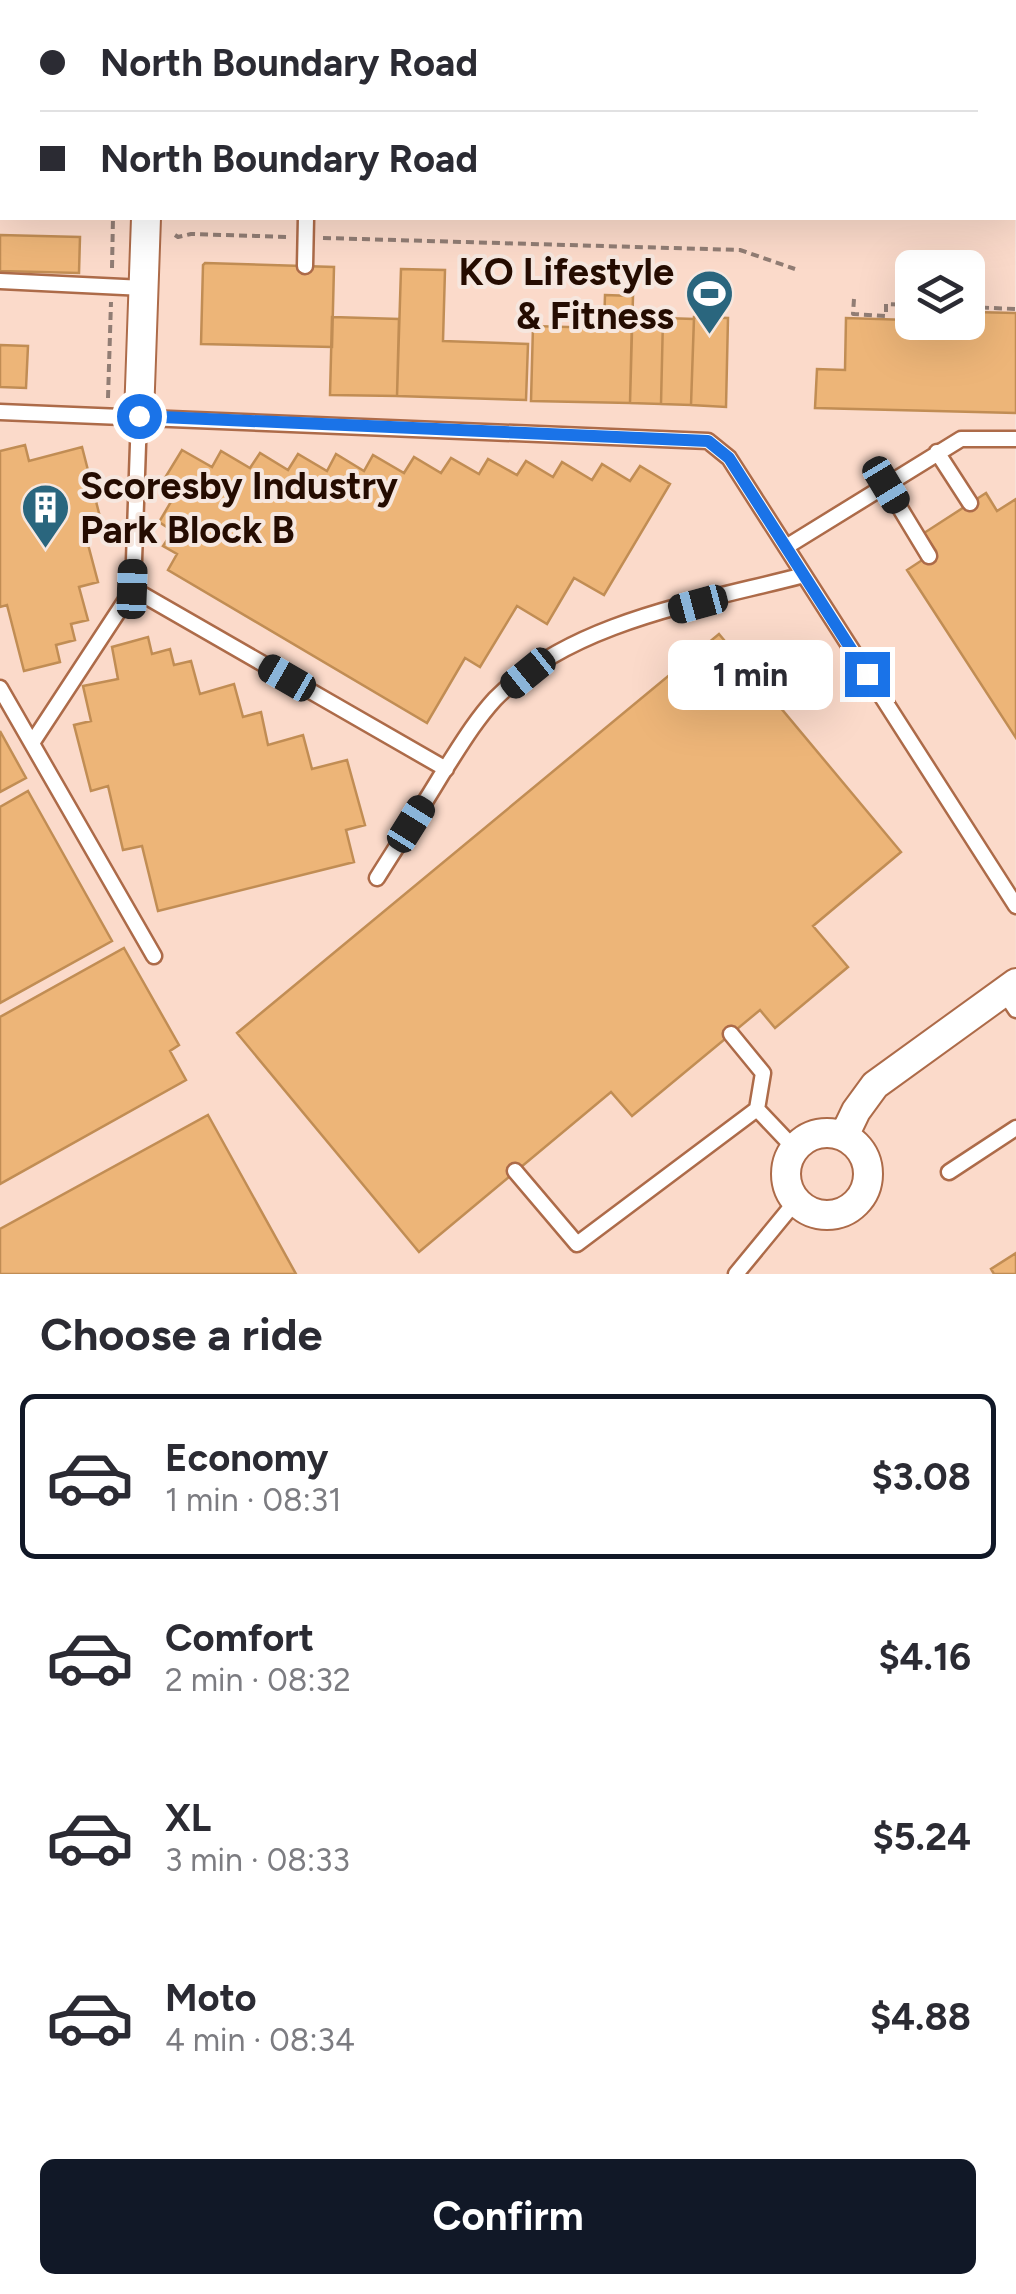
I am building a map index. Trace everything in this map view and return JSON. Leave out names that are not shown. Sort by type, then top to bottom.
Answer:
[{"type":"street","points":[[139,416],[146,220]]},
{"type":"street","points":[[844,1136],[875,1085],[1012,995]]},
{"type":"street","points":[[816,1134],[844,1136],[864,1154],[868,1168],[863,1195],[848,1209],[832,1214],[805,1210],[786,1180],[794,1148],[816,1134]]},
{"type":"lane","points":[[305,266],[306,220]]},
{"type":"lane","points":[[0,281],[144,288]]},
{"type":"lane","points":[[0,412],[698,439],[724,451],[1016,906]]},
{"type":"lane","points":[[32,743],[132,589],[139,416]]},
{"type":"lane","points":[[786,547],[961,439],[1016,440]]},
{"type":"lane","points":[[937,452],[970,503]]},
{"type":"lane","points":[[886,485],[929,556]]},
{"type":"lane","points":[[377,878],[470,729],[498,696],[528,673],[580,641],[628,622],[804,575]]},
{"type":"lane","points":[[132,589],[446,770]]},
{"type":"lane","points":[[0,688],[154,956]]},
{"type":"lane","points":[[515,1171],[577,1244],[758,1109],[763,1073],[732,1034]]},
{"type":"lane","points":[[758,1109],[794,1148]]},
{"type":"lane","points":[[949,1172],[1016,1128]]},
{"type":"lane","points":[[736,1274],[796,1201]]},
{"type":"path","points":[[108,400],[113,220]]},
{"type":"path","points":[[175,234],[740,250],[796,269]]},
{"type":"path","points":[[854,299],[853,314],[886,316],[886,304],[895,304]]},
{"type":"path","points":[[985,308],[1016,309]]},
{"type":"shaded area","points":[[0,220],[1015,220],[1016,1274],[0,1274]]},
{"type":"building","points":[[0,235],[80,237],[79,273],[0,271]]},
{"type":"building","points":[[205,263],[334,267],[332,347],[201,344]]},
{"type":"building","points":[[401,269],[445,270],[443,341],[528,344],[526,400],[397,396]]},
{"type":"building","points":[[605,295],[633,296],[630,403],[531,401],[533,326],[604,328]]},
{"type":"building","points":[[985,312],[1016,313],[1016,413],[815,408],[817,369],[845,370],[846,318],[895,320],[895,340],[985,340]]},
{"type":"building","points":[[332,317],[399,319],[397,396],[330,395]]},
{"type":"building","points":[[694,317],[728,318],[726,407],[691,405]]},
{"type":"building","points":[[632,318],[663,318],[661,404],[630,403]]},
{"type":"building","points":[[663,318],[694,319],[691,405],[661,404]]},
{"type":"building","points":[[0,345],[28,346],[26,388],[0,387]]},
{"type":"building","name":"Scoresby Industry Park Block B","points":[[25,445],[29,461],[82,447],[99,513],[81,518],[98,582],[79,587],[88,620],[71,624],[75,640],[56,645],[60,662],[24,671],[7,605],[0,607],[0,451]]},
{"type":"building","points":[[182,450],[212,467],[221,451],[250,468],[260,453],[288,470],[298,454],[327,471],[336,454],[364,471],[373,455],[404,473],[414,457],[441,473],[451,458],[479,474],[488,459],[517,475],[526,461],[553,477],[562,462],[592,480],[602,464],[630,481],[640,466],[670,484],[604,595],[574,578],[547,624],[517,606],[480,667],[465,658],[427,723],[168,570],[177,554],[163,546],[173,531],[159,522],[178,490],[163,481]]},
{"type":"building","points":[[986,493],[997,511],[1016,499],[1016,738],[907,570],[936,551],[924,533]]},
{"type":"building","points":[[719,634],[901,852],[813,926],[848,967],[775,1028],[760,1010],[632,1116],[611,1092],[419,1252],[237,1033]]},
{"type":"building","points":[[148,637],[152,654],[170,649],[174,665],[191,661],[200,694],[234,684],[243,717],[261,712],[268,745],[303,735],[312,769],[347,760],[365,825],[346,830],[354,862],[158,911],[142,846],[123,850],[108,786],[91,791],[74,725],[91,721],[83,686],[118,679],[112,647]]},
{"type":"building","points":[[0,731],[26,778],[0,792]]},
{"type":"building","points":[[28,791],[112,941],[0,1003],[0,807]]},
{"type":"building","points":[[124,948],[179,1045],[170,1051],[186,1080],[0,1184],[0,1017]]},
{"type":"building","points":[[208,1115],[296,1274],[0,1274],[0,1229]]},
{"type":"building","points":[[1016,1253],[1016,1274],[994,1274],[991,1269]]},
{"type":"place","name":"KO Lifestyle & Fitness","points":[[709,336]]},
{"type":"place","name":"Scoresby Industry Park Block B","points":[[45,550]]},
{"type":"route","points":[[139,416],[708,441],[729,458],[867,674]]}]
